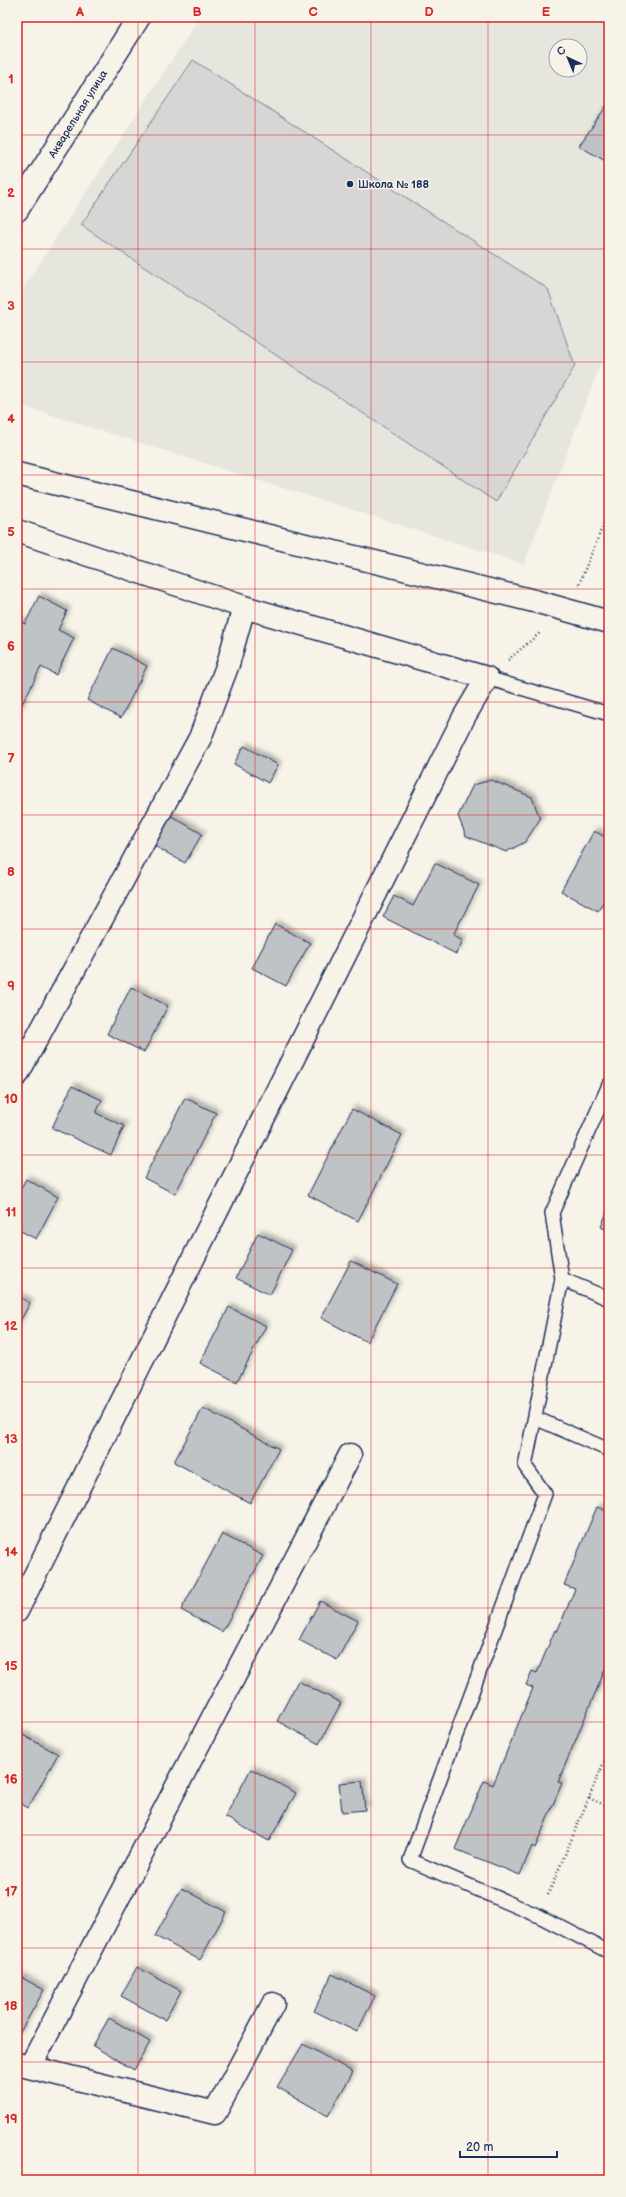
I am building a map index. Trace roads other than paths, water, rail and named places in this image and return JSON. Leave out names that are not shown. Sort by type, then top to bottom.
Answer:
[{"type":"street","name":"Акварельная улица","points":[[17,210],[133,19]]},
{"type":"street","points":[[17,474],[568,610],[609,622]]},
{"type":"street","points":[[17,531],[244,607],[487,678],[457,732],[17,1611]]},
{"type":"street","points":[[17,1075],[200,738],[228,664],[244,607]]},
{"type":"street","points":[[274,2004],[215,2113],[24,2065],[350,1455]]},
{"type":"lane","points":[[487,678],[609,714]]},
{"type":"lane","points":[[609,1085],[552,1213],[562,1279],[525,1466],[546,1494],[410,1860],[539,1916],[609,1952]]},
{"type":"lane","points":[[562,1279],[609,1299]]},
{"type":"lane","points":[[535,1418],[609,1450]]},
{"type":"place","name":"Школа № 188","points":[[350,184]]}]
